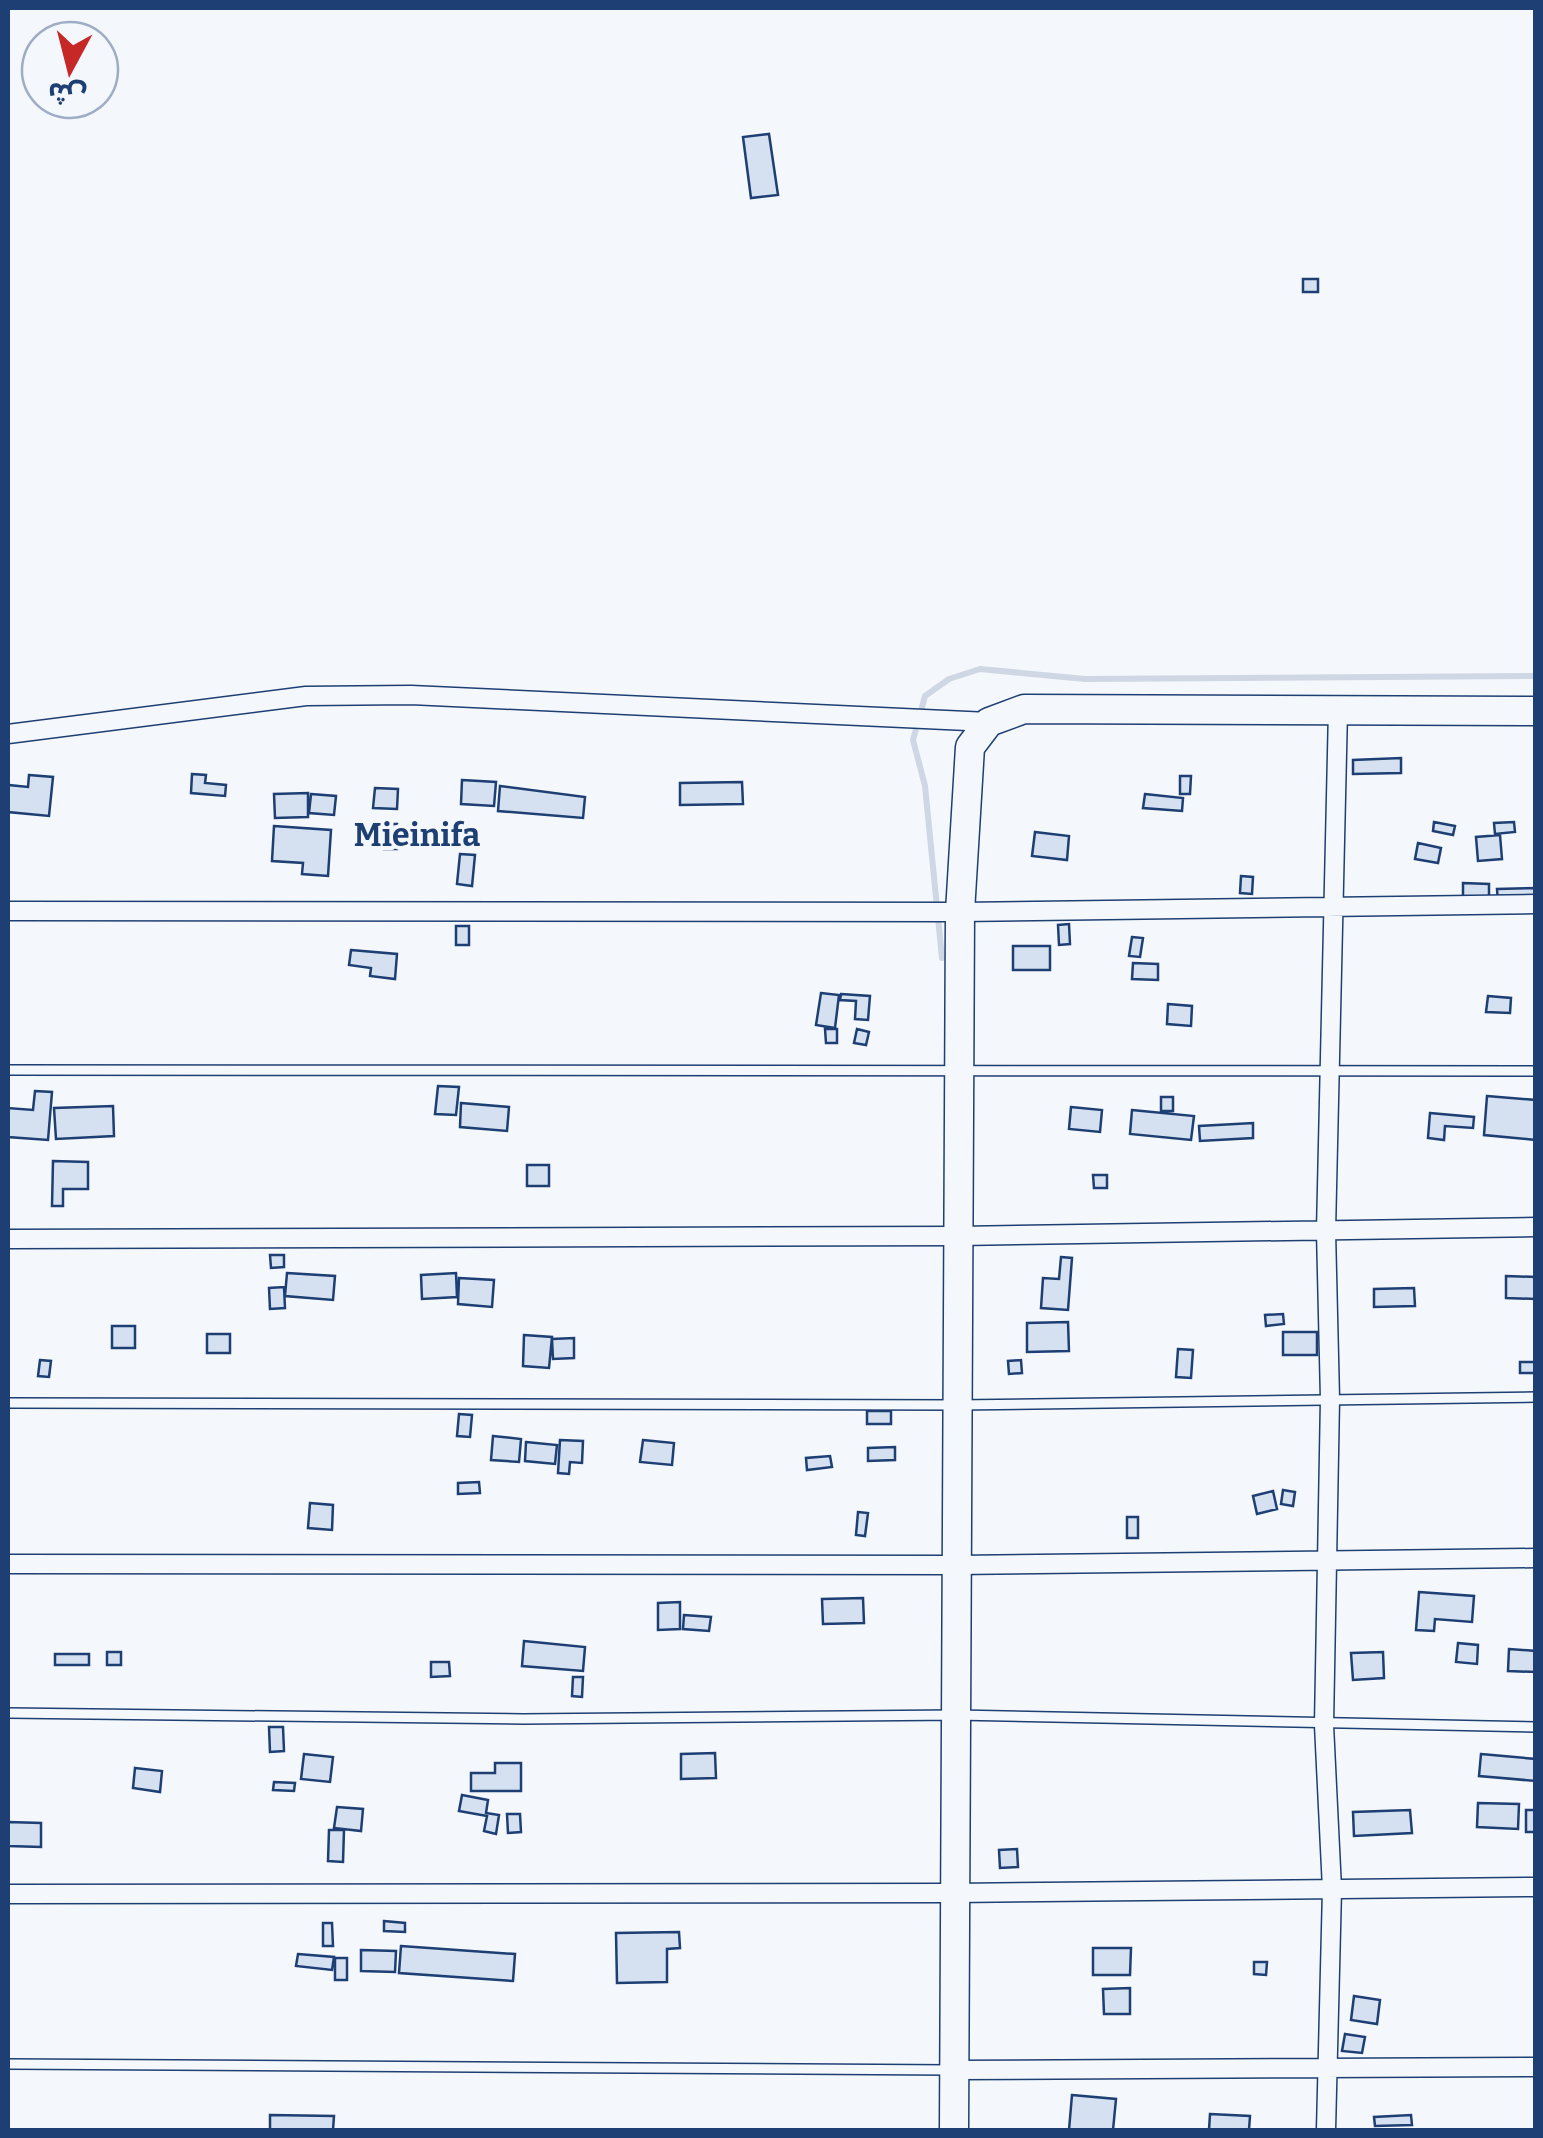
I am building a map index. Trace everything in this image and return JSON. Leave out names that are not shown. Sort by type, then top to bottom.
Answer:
[{"type":"street","points":[[8,734],[306,696],[507,699],[989,722],[1024,709],[1536,711]]},
{"type":"street","points":[[1326,2130],[1332,1889],[1324,1725],[1330,1399],[1326,1230],[1338,710]]},
{"type":"street","points":[[954,2130],[960,912],[970,747],[989,722]]},
{"type":"street","points":[[8,911],[960,912],[1536,904]]},
{"type":"street","points":[[8,1239],[958,1236],[1536,1227]]},
{"type":"street","points":[[8,1564],[957,1564],[1536,1558]]},
{"type":"street","points":[[8,1894],[955,1893],[1536,1887]]},
{"type":"street","points":[[954,2070],[1536,2067]]},
{"type":"lane","points":[[8,1070],[1536,1071]]},
{"type":"lane","points":[[8,1403],[958,1405],[1536,1396]]},
{"type":"lane","points":[[8,1714],[523,1719],[956,1715],[1536,1727]]},
{"type":"lane","points":[[8,2064],[954,2070]]},
{"type":"building","points":[[769,134],[778,195],[751,198],[743,137]]},
{"type":"building","points":[[1303,279],[1318,279],[1318,292],[1303,292]]},
{"type":"building","points":[[1401,758],[1401,773],[1353,774],[1353,760]]},
{"type":"building","points":[[192,774],[206,775],[205,783],[226,785],[225,796],[191,793]]},
{"type":"building","points":[[29,775],[53,777],[49,816],[8,812],[8,785],[28,787]]},
{"type":"building","points":[[1180,776],[1191,776],[1190,794],[1180,794]]},
{"type":"building","points":[[462,780],[496,782],[494,806],[461,804]]},
{"type":"building","points":[[742,782],[743,804],[680,805],[680,783]]},
{"type":"building","points":[[500,786],[585,797],[583,818],[498,811]]},
{"type":"building","points":[[375,788],[398,789],[397,809],[373,808]]},
{"type":"building","points":[[308,793],[308,817],[275,818],[274,794]]},
{"type":"building","points":[[311,794],[336,796],[334,815],[309,813]]},
{"type":"building","points":[[1145,794],[1183,798],[1182,811],[1143,808]]},
{"type":"building","points":[[1434,822],[1455,826],[1453,835],[1433,831]]},
{"type":"building","points":[[1514,822],[1515,832],[1495,834],[1494,823]]},
{"type":"building","points":[[384,824],[397,824],[397,849],[384,849]]},
{"type":"building","points":[[274,826],[331,830],[328,876],[302,874],[303,863],[272,861]]},
{"type":"building","points":[[1035,832],[1069,836],[1067,860],[1032,856]]},
{"type":"building","points":[[1500,835],[1502,859],[1478,861],[1476,837]]},
{"type":"building","points":[[1418,843],[1441,848],[1438,863],[1415,859]]},
{"type":"building","points":[[460,854],[475,855],[472,886],[457,884]]},
{"type":"building","points":[[1241,876],[1253,877],[1252,894],[1240,893]]},
{"type":"building","points":[[1463,883],[1489,884],[1489,898],[1463,898]]},
{"type":"building","points":[[1536,888],[1536,902],[1498,903],[1497,889]]},
{"type":"building","points":[[1069,924],[1070,944],[1059,945],[1058,925]]},
{"type":"building","points":[[456,926],[469,926],[469,945],[456,945]]},
{"type":"building","points":[[1132,937],[1143,938],[1140,957],[1129,956]]},
{"type":"building","points":[[1013,946],[1050,946],[1050,970],[1013,970]]},
{"type":"building","points":[[351,950],[397,954],[395,979],[370,976],[371,968],[349,965]]},
{"type":"building","points":[[1133,963],[1158,964],[1158,980],[1132,979]]},
{"type":"building","points":[[821,993],[839,995],[835,1028],[816,1025]]},
{"type":"building","points":[[841,994],[870,996],[868,1020],[855,1019],[856,1001],[840,1000]]},
{"type":"building","points":[[1488,996],[1511,998],[1510,1013],[1486,1012]]},
{"type":"building","points":[[1168,1004],[1192,1006],[1191,1026],[1167,1024]]},
{"type":"building","points":[[825,1029],[837,1029],[837,1043],[826,1043]]},
{"type":"building","points":[[857,1029],[869,1032],[866,1045],[854,1043]]},
{"type":"building","points":[[438,1086],[459,1087],[456,1115],[435,1114]]},
{"type":"building","points":[[35,1091],[52,1092],[48,1140],[8,1137],[8,1108],[33,1110]]},
{"type":"building","points":[[1487,1096],[1536,1100],[1536,1140],[1484,1135]]},
{"type":"building","points":[[1161,1097],[1173,1097],[1173,1111],[1161,1111]]},
{"type":"building","points":[[461,1103],[509,1107],[507,1131],[460,1127]]},
{"type":"building","points":[[113,1106],[114,1136],[56,1139],[54,1108]]},
{"type":"building","points":[[1071,1107],[1102,1110],[1100,1132],[1069,1129]]},
{"type":"building","points":[[1132,1110],[1194,1116],[1191,1140],[1130,1134]]},
{"type":"building","points":[[1430,1113],[1474,1117],[1473,1128],[1445,1126],[1444,1140],[1428,1138]]},
{"type":"building","points":[[1253,1123],[1253,1138],[1200,1141],[1199,1126]]},
{"type":"building","points":[[53,1161],[88,1162],[88,1189],[63,1189],[63,1206],[52,1206]]},
{"type":"building","points":[[527,1165],[549,1165],[549,1186],[527,1186]]},
{"type":"building","points":[[1093,1175],[1107,1175],[1107,1188],[1094,1188]]},
{"type":"building","points":[[270,1255],[284,1255],[284,1267],[271,1268]]},
{"type":"building","points":[[1061,1257],[1072,1258],[1068,1310],[1041,1308],[1043,1278],[1059,1279]]},
{"type":"building","points":[[287,1273],[335,1276],[333,1300],[285,1296]]},
{"type":"building","points":[[456,1273],[457,1297],[422,1299],[421,1275]]},
{"type":"building","points":[[1506,1276],[1536,1277],[1536,1299],[1506,1298]]},
{"type":"building","points":[[459,1278],[494,1280],[492,1307],[458,1304]]},
{"type":"building","points":[[284,1287],[285,1308],[270,1309],[269,1288]]},
{"type":"building","points":[[1414,1288],[1415,1306],[1374,1307],[1374,1289]]},
{"type":"building","points":[[1283,1314],[1284,1324],[1266,1326],[1265,1315]]},
{"type":"building","points":[[1068,1322],[1069,1351],[1027,1352],[1027,1323]]},
{"type":"building","points":[[112,1326],[135,1326],[135,1348],[112,1348]]},
{"type":"building","points":[[1283,1332],[1317,1332],[1317,1355],[1283,1355]]},
{"type":"building","points":[[207,1334],[230,1334],[230,1353],[207,1353]]},
{"type":"building","points":[[524,1335],[552,1337],[549,1368],[523,1366]]},
{"type":"building","points":[[574,1338],[574,1358],[553,1359],[552,1339]]},
{"type":"building","points":[[1178,1349],[1193,1350],[1191,1378],[1176,1377]]},
{"type":"building","points":[[40,1360],[51,1361],[49,1377],[38,1376]]},
{"type":"building","points":[[1021,1360],[1022,1373],[1009,1374],[1008,1361]]},
{"type":"building","points":[[1520,1362],[1536,1362],[1536,1373],[1520,1373]]},
{"type":"building","points":[[867,1411],[891,1411],[891,1424],[867,1424]]},
{"type":"building","points":[[459,1414],[472,1415],[470,1437],[457,1436]]},
{"type":"building","points":[[493,1436],[521,1439],[519,1462],[491,1460]]},
{"type":"building","points":[[560,1440],[583,1441],[582,1463],[570,1462],[569,1474],[558,1473]]},
{"type":"building","points":[[643,1440],[674,1443],[672,1465],[640,1462]]},
{"type":"building","points":[[526,1442],[557,1445],[555,1464],[525,1461]]},
{"type":"building","points":[[895,1447],[895,1460],[868,1461],[868,1448]]},
{"type":"building","points":[[830,1456],[832,1467],[807,1470],[806,1458]]},
{"type":"building","points":[[479,1482],[480,1493],[458,1494],[458,1483]]},
{"type":"building","points":[[1283,1490],[1295,1492],[1293,1506],[1281,1504]]},
{"type":"building","points":[[1273,1491],[1277,1509],[1257,1514],[1253,1496]]},
{"type":"building","points":[[310,1503],[333,1505],[332,1530],[308,1528]]},
{"type":"building","points":[[858,1512],[868,1513],[865,1536],[856,1535]]},
{"type":"building","points":[[1127,1517],[1138,1517],[1138,1538],[1127,1538]]},
{"type":"building","points":[[1419,1592],[1474,1596],[1472,1622],[1435,1619],[1434,1631],[1416,1630]]},
{"type":"building","points":[[863,1598],[864,1623],[823,1624],[822,1599]]},
{"type":"building","points":[[680,1602],[680,1629],[658,1630],[658,1603]]},
{"type":"building","points":[[684,1615],[711,1617],[709,1631],[683,1629]]},
{"type":"building","points":[[524,1641],[585,1647],[583,1671],[522,1666]]},
{"type":"building","points":[[1458,1643],[1478,1645],[1477,1664],[1456,1662]]},
{"type":"building","points":[[1509,1649],[1536,1651],[1536,1672],[1508,1671]]},
{"type":"building","points":[[107,1652],[121,1652],[121,1665],[107,1665]]},
{"type":"building","points":[[1383,1652],[1384,1678],[1353,1680],[1351,1653]]},
{"type":"building","points":[[55,1654],[89,1654],[89,1665],[55,1665]]},
{"type":"building","points":[[431,1662],[449,1662],[450,1676],[431,1677]]},
{"type":"building","points":[[573,1677],[583,1677],[582,1697],[572,1696]]},
{"type":"building","points":[[269,1727],[283,1727],[284,1751],[270,1752]]},
{"type":"building","points":[[715,1753],[716,1778],[681,1779],[681,1754]]},
{"type":"building","points":[[304,1754],[333,1757],[330,1782],[301,1779]]},
{"type":"building","points":[[1481,1754],[1536,1759],[1536,1781],[1479,1776]]},
{"type":"building","points":[[495,1763],[521,1763],[521,1791],[471,1791],[471,1773],[495,1773]]},
{"type":"building","points":[[135,1768],[162,1771],[160,1792],[133,1788]]},
{"type":"building","points":[[274,1782],[295,1783],[294,1791],[273,1790]]},
{"type":"building","points":[[462,1795],[488,1800],[486,1813],[499,1815],[496,1834],[484,1831],[487,1816],[459,1811]]},
{"type":"building","points":[[1478,1803],[1519,1804],[1518,1829],[1477,1827]]},
{"type":"building","points":[[337,1807],[363,1809],[361,1831],[334,1828]]},
{"type":"building","points":[[1410,1810],[1412,1833],[1354,1836],[1353,1812]]},
{"type":"building","points":[[1526,1810],[1536,1810],[1536,1832],[1526,1832]]},
{"type":"building","points":[[507,1814],[520,1814],[521,1832],[508,1833]]},
{"type":"building","points":[[8,1822],[41,1823],[41,1847],[8,1846]]},
{"type":"building","points":[[329,1830],[344,1830],[343,1862],[328,1861]]},
{"type":"building","points":[[1017,1849],[1018,1867],[1000,1868],[999,1850]]},
{"type":"building","points":[[384,1921],[405,1923],[405,1932],[384,1931]]},
{"type":"building","points":[[323,1923],[332,1923],[333,1946],[323,1946]]},
{"type":"building","points":[[679,1932],[680,1948],[667,1949],[667,1982],[617,1983],[616,1933]]},
{"type":"building","points":[[401,1946],[515,1954],[513,1981],[399,1973]]},
{"type":"building","points":[[1093,1948],[1131,1948],[1130,1975],[1093,1975]]},
{"type":"building","points":[[361,1950],[396,1951],[395,1972],[361,1971]]},
{"type":"building","points":[[298,1954],[334,1957],[332,1970],[296,1966]]},
{"type":"building","points":[[335,1958],[347,1958],[347,1980],[335,1980]]},
{"type":"building","points":[[1254,1962],[1267,1962],[1266,1975],[1254,1974]]},
{"type":"building","points":[[1130,1988],[1130,2014],[1104,2014],[1103,1989]]},
{"type":"building","points":[[1354,1996],[1380,2000],[1377,2024],[1351,2020]]},
{"type":"building","points":[[1345,2034],[1365,2037],[1362,2053],[1342,2051]]},
{"type":"building","points":[[1072,2095],[1116,2099],[1113,2130],[1069,2130]]},
{"type":"building","points":[[1210,2114],[1250,2116],[1249,2130],[1209,2130]]},
{"type":"building","points":[[270,2115],[334,2116],[333,2130],[270,2130]]},
{"type":"building","points":[[1411,2115],[1412,2125],[1375,2126],[1374,2117]]},
{"type":"waterway","points":[[942,958],[925,786],[913,740],[925,696],[949,679],[980,669],[1085,679],[1536,676]]},
{"type":"district","name":"Mieinifa","points":[[417,835]]}]
